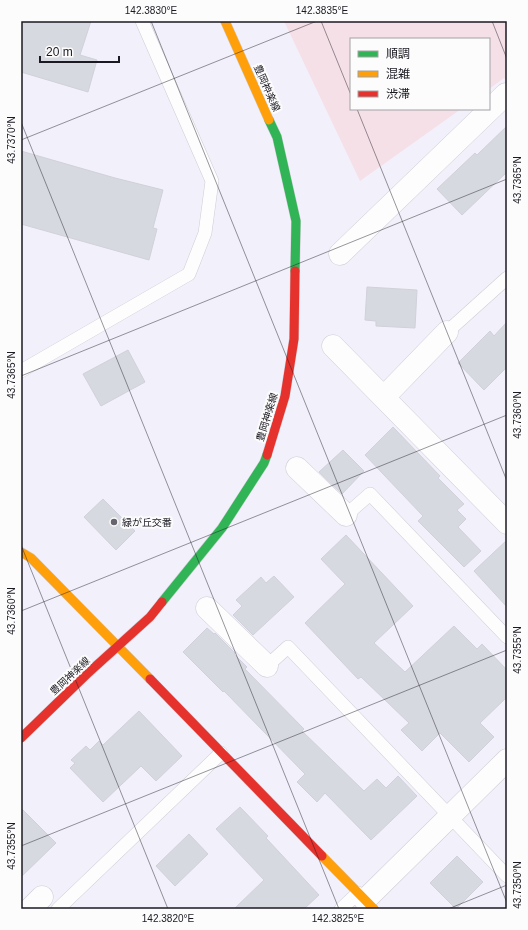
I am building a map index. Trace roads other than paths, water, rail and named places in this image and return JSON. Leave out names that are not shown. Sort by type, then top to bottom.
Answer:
[{"type":"street","name":"豊岡神楽線","points":[[21,738],[150,616],[222,528],[264,463],[285,396],[294,339],[296,221],[277,137],[225,21]]},
{"type":"street","points":[[490,109],[506,94],[507,95]]},
{"type":"street","points":[[340,254],[489,110]]},
{"type":"street","points":[[384,397],[447,332]]},
{"type":"street","points":[[333,346],[507,523]]},
{"type":"street","points":[[298,468],[346,515]]},
{"type":"street","points":[[21,552],[31,558],[366,901],[507,760]]},
{"type":"street","points":[[207,608],[267,666]]},
{"type":"lane","points":[[21,372],[189,274],[205,233],[212,181],[142,21]]},
{"type":"lane","points":[[447,332],[507,278]]},
{"type":"lane","points":[[346,515],[370,494],[507,637]]},
{"type":"lane","points":[[267,666],[288,647],[507,876]]},
{"type":"lane","points":[[46,906],[221,753]]},
{"type":"lane","points":[[341,909],[366,901]]},
{"type":"place","name":"緑が丘交番","points":[[114,522]]}]
